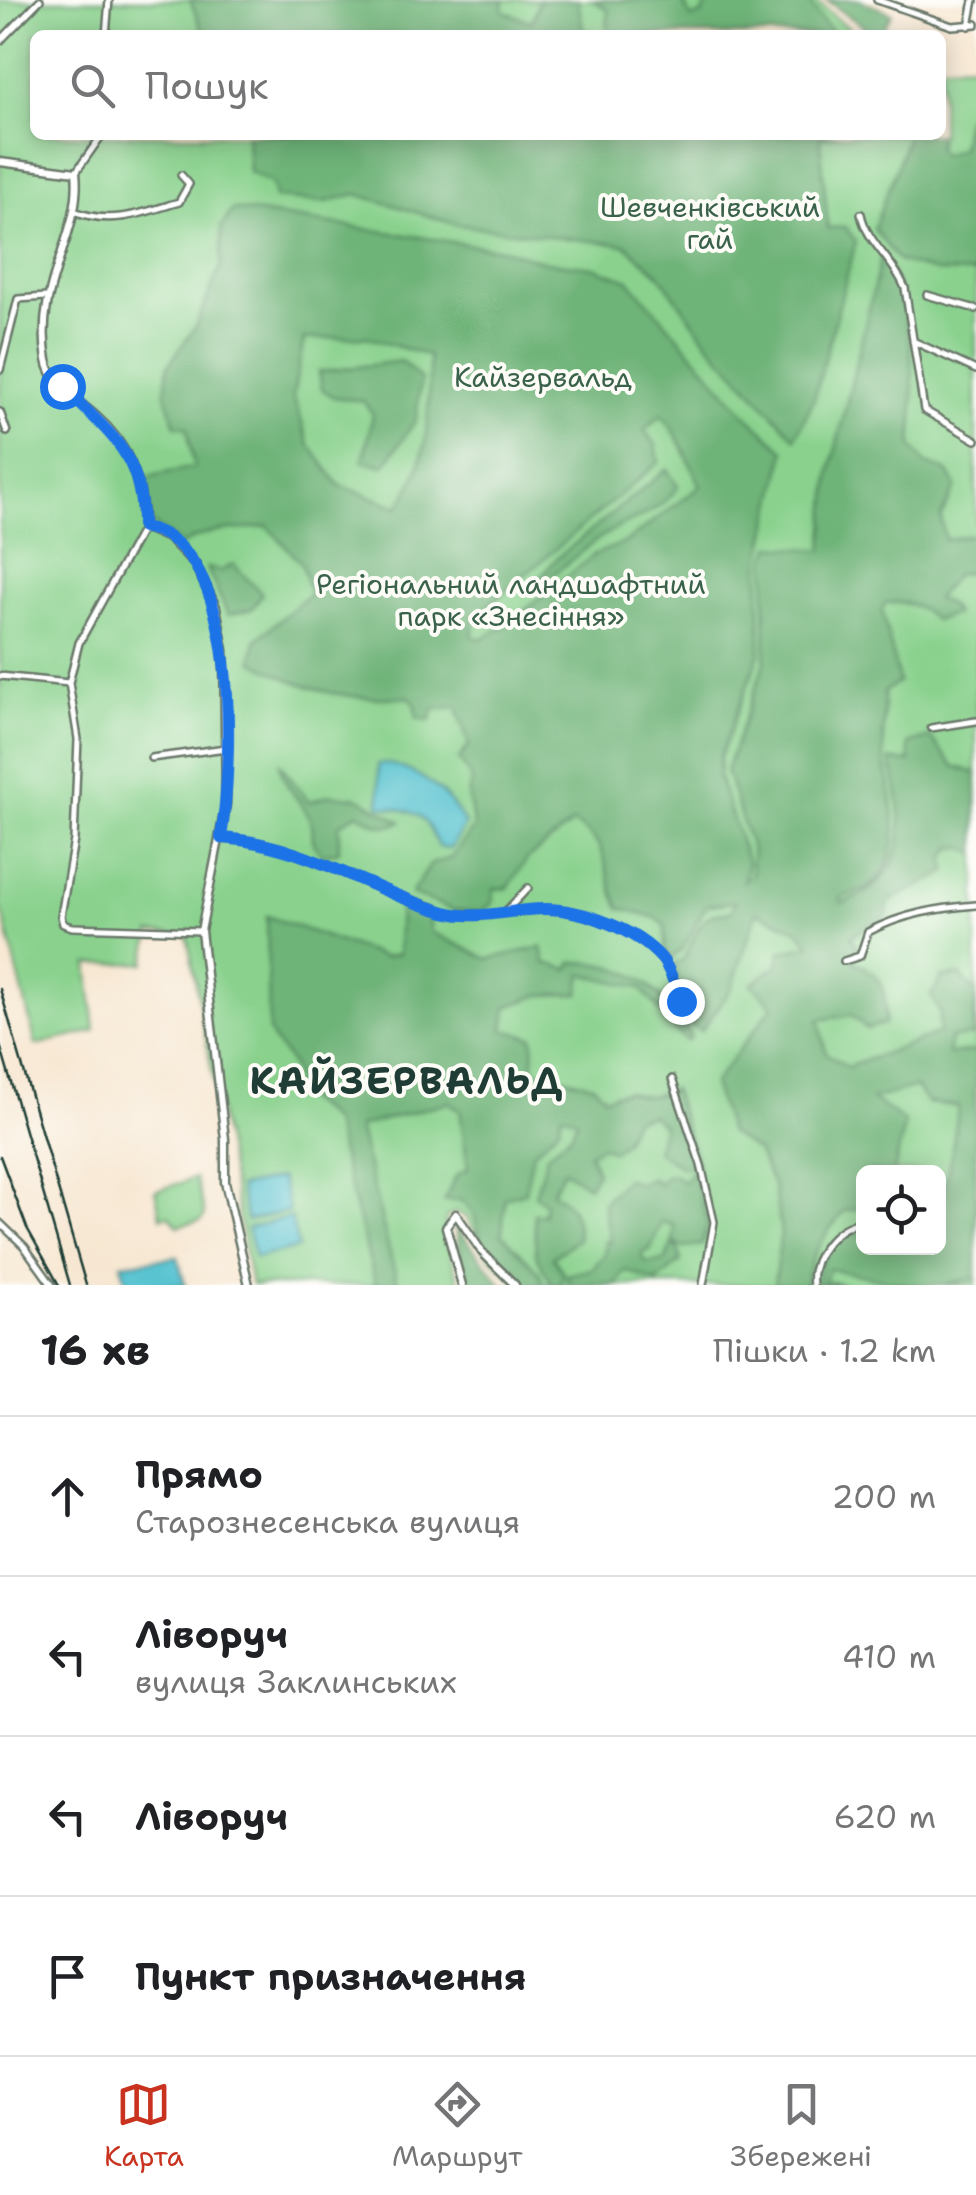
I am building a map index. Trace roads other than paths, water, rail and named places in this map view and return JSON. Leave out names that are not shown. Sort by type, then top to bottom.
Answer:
[{"type":"street","points":[[0,41],[40,0]]},
{"type":"street","points":[[106,30],[109,0]]},
{"type":"street","points":[[877,0],[952,26],[973,25],[974,0]]},
{"type":"street","points":[[898,8],[900,0]]},
{"type":"street","points":[[98,140],[76,172],[74,211],[46,297],[48,366],[127,454],[138,484],[142,527],[79,643],[69,683],[78,738],[74,840],[64,924],[200,931]]},
{"type":"street","points":[[0,162],[34,163],[76,172]]},
{"type":"street","points":[[65,172],[78,186]]},
{"type":"street","points":[[74,211],[95,219],[116,220],[179,202],[190,184],[181,176]]},
{"type":"street","points":[[860,214],[866,232],[898,269],[906,288],[924,410],[976,440]]},
{"type":"street","points":[[927,296],[976,309]]},
{"type":"street","points":[[0,370],[18,299],[46,297]]},
{"type":"street","points":[[913,341],[976,370]]},
{"type":"street","points":[[0,412],[7,432]]},
{"type":"street","points":[[142,527],[159,532],[195,564],[212,597],[224,650],[226,748],[221,838],[200,931],[225,1139],[225,1182],[249,1285]]},
{"type":"street","points":[[0,676],[69,683]]},
{"type":"street","points":[[931,728],[976,721]]},
{"type":"street","points":[[151,758],[226,748]]},
{"type":"street","points":[[221,838],[265,841],[316,857],[338,870],[443,912],[567,911],[636,938],[664,960],[681,1001]]},
{"type":"street","points":[[505,912],[528,888]]},
{"type":"street","points":[[844,961],[860,956],[868,932],[878,927],[934,908],[976,905]]},
{"type":"street","points":[[672,1079],[701,1165],[714,1222],[703,1285]]},
{"type":"street","points":[[462,1285],[446,1227],[456,1214],[466,1223],[482,1252],[515,1285]]},
{"type":"street","points":[[0,1223],[24,1246],[52,1285]]},
{"type":"street","points":[[812,1285],[818,1257],[847,1226],[856,1223]]},
{"type":"water","points":[[386,763],[423,778],[451,803],[465,824],[450,849],[438,846],[417,815],[380,806],[378,764]]},
{"type":"water","points":[[281,1178],[289,1211],[247,1221],[239,1187]]},
{"type":"water","points":[[291,1217],[298,1248],[255,1258],[247,1228]]},
{"type":"water","points":[[178,1257],[185,1285],[127,1285],[121,1264]]},
{"type":"railway","points":[[0,989],[86,1285]]},
{"type":"railway","points":[[0,1045],[70,1285]]},
{"type":"railway","points":[[0,1156],[27,1228],[59,1285]]},
{"type":"district","name":"КАЙЗЕРВАЛЬД","points":[[407,1081]]},
{"type":"park label","name":"Шевченківський гай","points":[[710,223]]},
{"type":"park label","name":"Кайзервальд","points":[[543,377]]},
{"type":"park label","name":"Регіональний ландшафтний парк «Знесіння»","points":[[511,600]]}]
